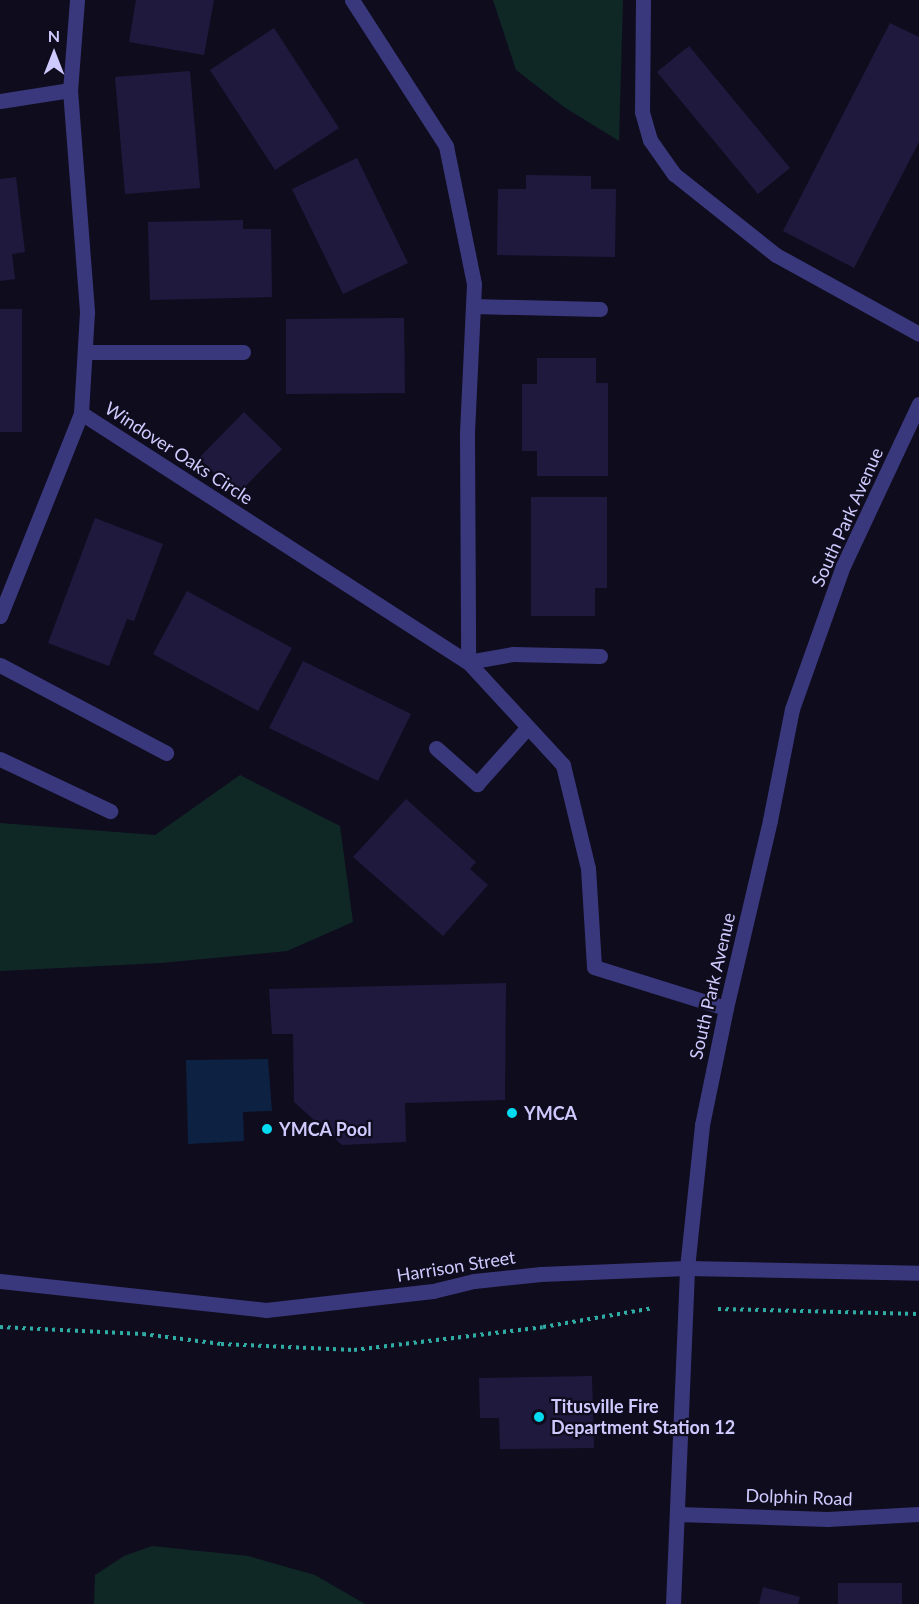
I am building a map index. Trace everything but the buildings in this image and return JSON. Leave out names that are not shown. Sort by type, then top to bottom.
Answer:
[{"type":"street","name":"Windover Oaks Circle","points":[[77,0],[70,90],[87,312],[81,413],[468,662],[563,765],[588,868],[594,967],[726,1008]]},
{"type":"street","points":[[352,0],[446,146],[474,284],[467,434],[468,662],[513,654],[600,656]]},
{"type":"street","points":[[643,0],[642,112],[650,140],[674,174],[776,255],[919,334]]},
{"type":"street","points":[[0,101],[70,90]]},
{"type":"street","points":[[473,306],[600,309]]},
{"type":"street","points":[[85,352],[243,352]]},
{"type":"street","name":"South Park Avenue","points":[[673,1604],[687,1268],[702,1125],[726,1008],[770,820],[792,709],[843,566],[919,404]]},
{"type":"street","points":[[0,616],[81,413]]},
{"type":"street","points":[[0,665],[166,753]]},
{"type":"street","points":[[436,748],[477,784],[528,727]]},
{"type":"street","points":[[0,759],[110,811]]},
{"type":"street","name":"Harrison Street","points":[[0,1281],[266,1310],[433,1291],[474,1281],[541,1274],[687,1268],[919,1273]]},
{"type":"street","name":"Dolphin Road","points":[[676,1514],[827,1520],[919,1514]]},
{"type":"path","points":[[0,1327],[142,1334],[221,1344],[354,1350],[543,1327],[653,1308]]},
{"type":"path","points":[[718,1309],[919,1314]]},
{"type":"green space","points":[[493,0],[623,0],[619,141],[564,107],[516,70]]},
{"type":"green space","points":[[240,775],[340,826],[353,922],[287,951],[161,963],[0,971],[0,823],[155,835]]},
{"type":"green space","points":[[152,1546],[248,1556],[315,1575],[365,1604],[94,1604],[95,1575],[124,1556]]},
{"type":"water","points":[[268,1059],[272,1111],[243,1112],[244,1141],[188,1144],[186,1060]]},
{"type":"place","name":"YMCA","points":[[512,1113]]},
{"type":"place","name":"YMCA Pool","points":[[267,1129]]},
{"type":"place","name":"Titusville Fire Department Station 12","points":[[539,1417]]}]
